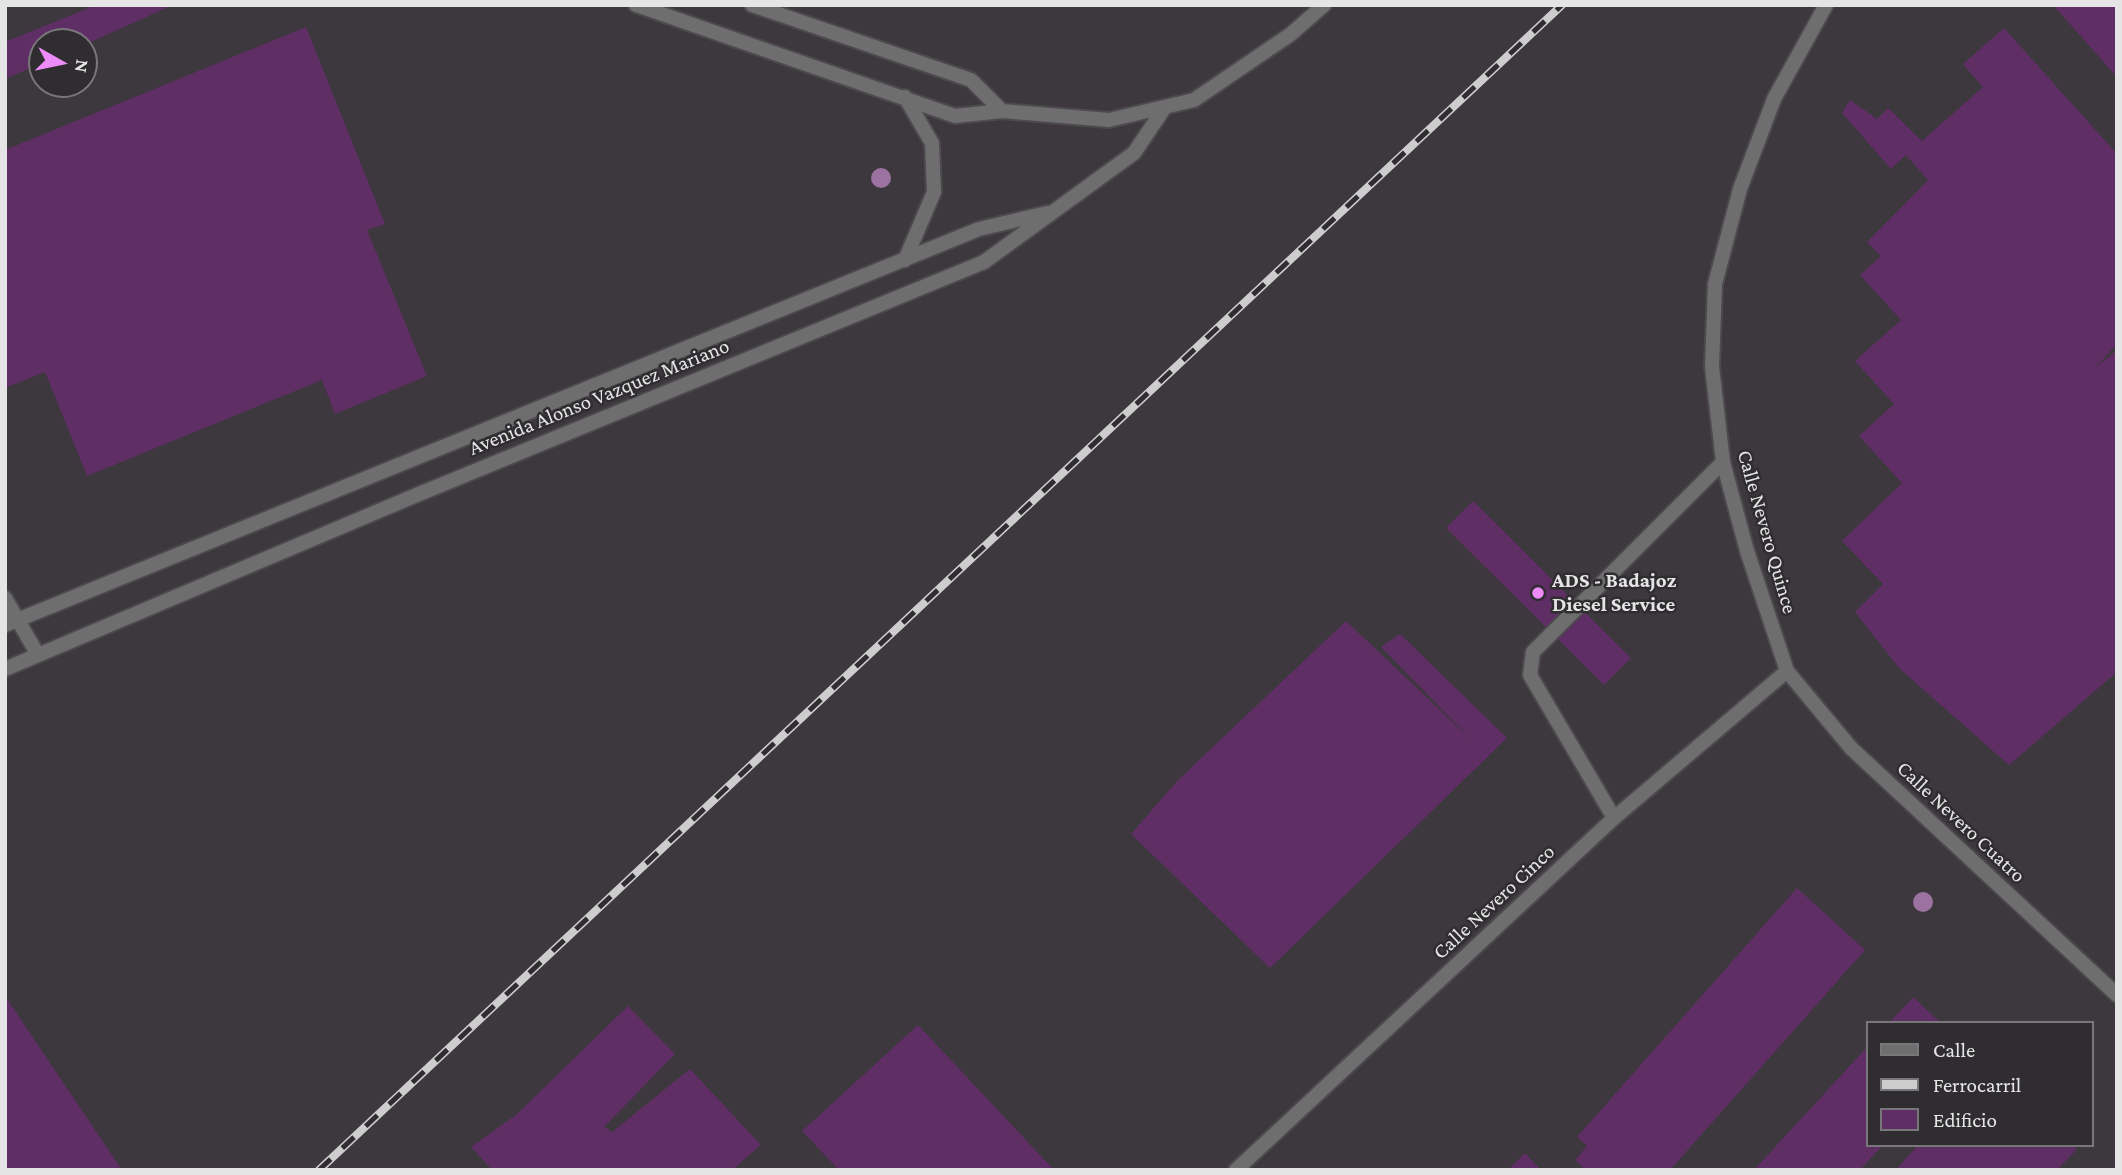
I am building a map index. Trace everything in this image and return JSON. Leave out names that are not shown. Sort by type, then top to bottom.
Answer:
[{"type":"street","points":[[636,5],[955,116],[1002,111],[1109,120],[1194,100],[1291,34],[1324,5]]},
{"type":"street","points":[[752,5],[971,80],[1002,111]]},
{"type":"street","name":"Calle Nevero Quince","points":[[1787,671],[1747,551],[1723,462],[1712,367],[1715,284],[1740,189],[1774,99],[1826,5]]},
{"type":"street","points":[[905,97],[932,143],[934,192],[905,260]]},
{"type":"street","points":[[1055,211],[1134,153],[1166,107]]},
{"type":"street","name":"Avenida Alonso Vazquez Mariano","points":[[11,623],[979,229],[1055,211]]},
{"type":"street","name":"Avenida Alonso Vazquez Mariano","points":[[5,669],[419,494],[984,262],[1055,211]]},
{"type":"street","points":[[1614,818],[1530,675],[1533,652],[1723,462]]},
{"type":"street","points":[[5,598],[11,623],[38,655]]},
{"type":"street","name":"Calle Nevero Cinco","points":[[1236,1170],[1614,818],[1787,671]]},
{"type":"street","name":"Calle Nevero Cuatro","points":[[1787,671],[1851,748],[2117,995]]},
{"type":"shaded area","points":[[5,5],[2117,5],[2117,1170],[5,1170]]},
{"type":"building","points":[[96,5],[173,5],[98,39],[98,28],[39,28]]},
{"type":"building","points":[[2053,5],[2117,5],[2117,77]]},
{"type":"building","points":[[306,27],[385,224],[367,230],[427,376],[335,414],[322,380],[87,476],[45,372],[5,388],[5,150]]},
{"type":"building","points":[[2004,28],[2117,154],[2117,344],[2095,368],[2117,350],[2117,672],[2009,765],[1900,669],[1855,612],[1883,584],[1842,541],[1902,483],[1859,436],[1894,404],[1855,361],[1901,320],[1860,275],[1881,256],[1867,242],[1928,180],[1906,155],[1891,169],[1842,113],[1850,100],[1877,119],[1888,108],[1922,141],[1983,87],[1963,64]]},
{"type":"building","points":[[28,33],[28,69],[5,79],[5,42]]},
{"type":"building","name":"ADS - Badajoz Diesel Service","points":[[1473,501],[1631,658],[1604,685],[1446,528]]},
{"type":"building","points":[[1346,621],[1474,742],[1381,647],[1400,634],[1507,738],[1270,968],[1131,834],[1179,779]]},
{"type":"building","points":[[1797,888],[1865,950],[1670,1170],[1586,1170],[1575,1160],[1587,1146],[1577,1137]]},
{"type":"building","points":[[5,996],[122,1170],[5,1170]]},
{"type":"building","points":[[1913,997],[1939,1021],[1891,1021]]},
{"type":"building","points":[[628,1006],[675,1054],[604,1127],[612,1132],[690,1069],[761,1145],[732,1170],[492,1170],[471,1147],[516,1115]]},
{"type":"building","points":[[918,1025],[1054,1170],[839,1170],[802,1131]]},
{"type":"building","points":[[1867,1047],[1867,1147],[1881,1147],[1860,1170],[1754,1170]]},
{"type":"building","points":[[1916,1147],[2077,1149],[2057,1170],[1896,1170]]},
{"type":"building","points":[[1525,1153],[1541,1170],[1508,1170]]},
{"type":"railway","points":[[319,1170],[1562,5]]},
{"type":"place","name":"ADS - Badajoz Diesel Service","points":[[1538,593]]}]
